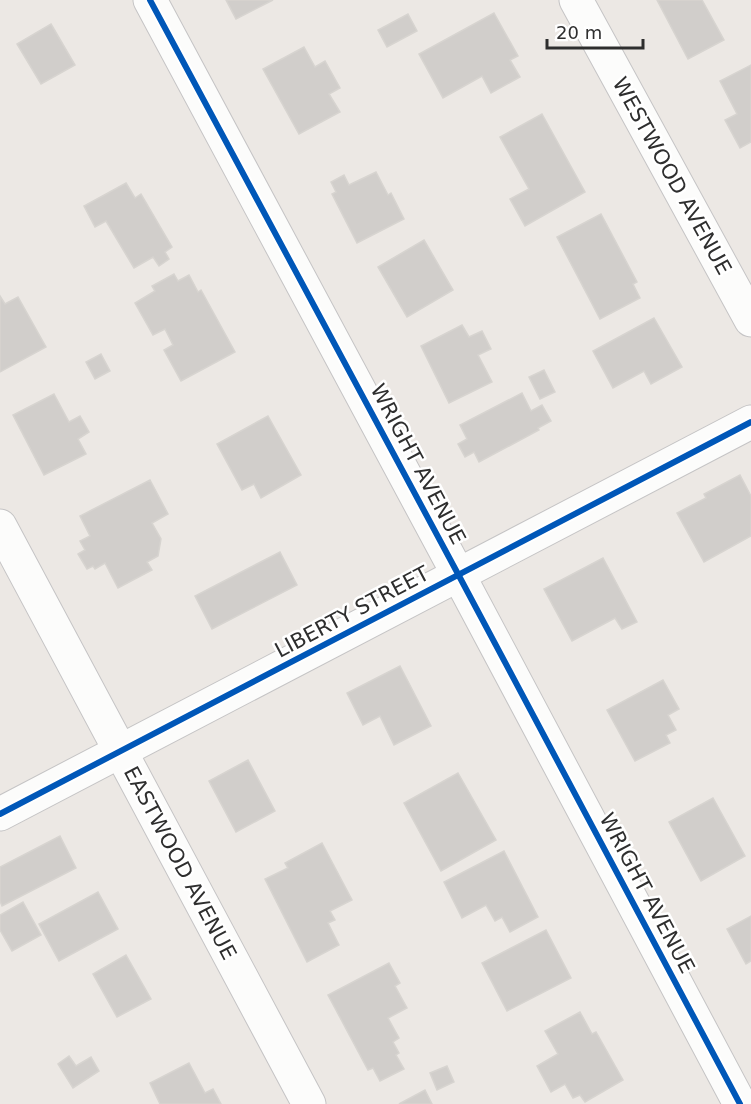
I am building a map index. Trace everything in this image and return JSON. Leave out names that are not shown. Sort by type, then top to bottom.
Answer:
[{"type":"street","name":"WRIGHT AVENUE","points":[[150,0],[740,1104]]},
{"type":"street","name":"WESTWOOD AVENUE","points":[[576,0],[751,320]]},
{"type":"street","name":"LIBERTY STREET","points":[[0,814],[751,422]]},
{"type":"street","name":"EASTWOOD AVENUE","points":[[0,526],[309,1104]]},
{"type":"building","points":[[226,0],[273,0],[236,19]]},
{"type":"building","points":[[657,0],[702,0],[724,40],[688,59]]},
{"type":"building","points":[[494,13],[518,56],[510,60],[520,77],[491,93],[482,76],[443,98],[419,54]]},
{"type":"building","points":[[408,14],[417,31],[387,47],[378,30]]},
{"type":"building","points":[[51,24],[75,65],[41,84],[17,44]]},
{"type":"building","points":[[304,47],[315,67],[325,61],[340,88],[329,94],[340,112],[299,134],[263,69]]},
{"type":"building","points":[[751,65],[751,142],[740,148],[725,120],[737,114],[720,81]]},
{"type":"building","points":[[542,114],[585,192],[525,226],[510,199],[529,189],[500,137]]},
{"type":"building","points":[[376,172],[388,195],[391,193],[404,219],[357,243],[332,194],[336,192],[331,182],[344,175],[349,185]]},
{"type":"building","points":[[126,183],[135,198],[141,194],[172,247],[165,252],[169,259],[159,266],[153,257],[134,268],[106,221],[95,227],[84,206]]},
{"type":"building","points":[[601,214],[637,282],[633,284],[640,298],[600,319],[557,237]]},
{"type":"building","points":[[424,240],[453,290],[407,317],[378,267]]},
{"type":"building","points":[[174,274],[178,281],[189,275],[198,292],[201,290],[235,352],[181,381],[164,350],[173,345],[165,329],[153,335],[135,303],[155,291],[152,286]]},
{"type":"building","points":[[0,296],[5,304],[18,297],[46,347],[0,372]]},
{"type":"building","points":[[654,318],[682,367],[651,384],[644,371],[613,388],[593,351]]},
{"type":"building","points":[[462,325],[469,337],[482,331],[491,349],[478,355],[492,382],[449,403],[421,346]]},
{"type":"building","points":[[101,354],[110,371],[95,379],[86,362]]},
{"type":"building","points":[[544,370],[555,392],[540,399],[529,377]]},
{"type":"building","points":[[522,393],[531,411],[542,405],[551,421],[538,428],[539,430],[479,462],[474,452],[465,457],[458,444],[467,439],[460,425]]},
{"type":"building","points":[[54,394],[69,422],[80,416],[89,432],[78,439],[86,454],[44,475],[13,415]]},
{"type":"building","points":[[268,416],[301,475],[261,498],[254,484],[242,490],[217,444]]},
{"type":"building","points":[[740,475],[751,496],[751,536],[704,562],[677,513],[706,498],[704,494]]},
{"type":"building","points":[[150,480],[168,514],[152,523],[161,539],[158,556],[147,562],[152,570],[118,588],[105,563],[95,569],[93,566],[87,569],[78,554],[85,550],[80,541],[90,536],[80,516]]},
{"type":"building","points":[[280,552],[297,585],[212,629],[195,596]]},
{"type":"building","points":[[603,558],[637,622],[622,629],[615,618],[572,641],[544,589]]},
{"type":"building","points":[[400,666],[431,726],[394,745],[380,716],[363,725],[347,693]]},
{"type":"building","points":[[663,680],[679,709],[668,715],[676,730],[666,735],[670,743],[635,761],[607,710]]},
{"type":"building","points":[[248,760],[275,811],[236,832],[209,781]]},
{"type":"building","points":[[458,773],[496,840],[441,871],[404,803]]},
{"type":"building","points":[[713,798],[745,856],[701,881],[669,822]]},
{"type":"building","points":[[60,836],[76,868],[2,906],[0,867]]},
{"type":"building","points":[[322,843],[352,900],[330,911],[335,920],[328,923],[339,945],[307,962],[265,879],[288,868],[285,863]]},
{"type":"building","points":[[504,851],[538,917],[510,932],[502,917],[495,921],[486,905],[462,918],[444,882]]},
{"type":"building","points":[[98,892],[118,929],[59,961],[39,924]]},
{"type":"building","points":[[23,902],[41,935],[12,951],[0,930],[0,915]]},
{"type":"building","points":[[751,916],[751,961],[746,964],[727,929]]},
{"type":"building","points":[[546,930],[571,978],[507,1011],[482,963]]},
{"type":"building","points":[[126,955],[151,999],[117,1017],[93,974]]},
{"type":"building","points":[[389,963],[400,983],[395,986],[407,1008],[388,1018],[399,1038],[393,1042],[399,1053],[396,1055],[404,1069],[380,1081],[373,1068],[368,1070],[328,995]]},
{"type":"building","points":[[580,1012],[592,1034],[596,1032],[623,1080],[585,1102],[580,1095],[573,1098],[565,1084],[551,1092],[537,1066],[558,1054],[545,1031]]},
{"type":"building","points":[[69,1056],[76,1066],[91,1057],[99,1071],[73,1088],[58,1064]]},
{"type":"building","points":[[189,1063],[205,1093],[213,1089],[221,1104],[160,1104],[150,1083]]},
{"type":"building","points":[[447,1066],[454,1082],[437,1090],[430,1073]]},
{"type":"building","points":[[425,1090],[432,1104],[399,1104]]},
{"type":"cycle path","points":[[150,0],[740,1104]]},
{"type":"cycle path","points":[[0,814],[751,422]]}]
